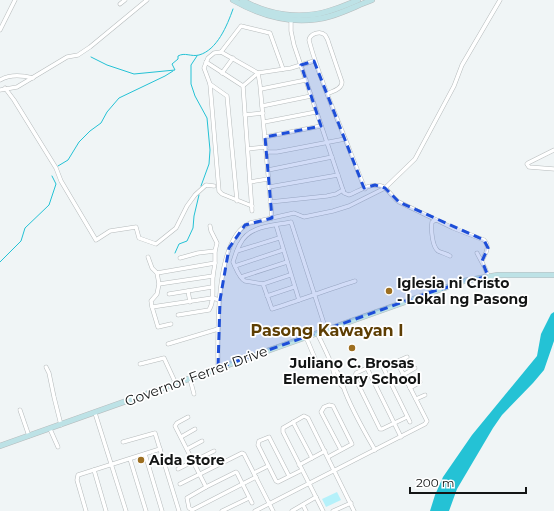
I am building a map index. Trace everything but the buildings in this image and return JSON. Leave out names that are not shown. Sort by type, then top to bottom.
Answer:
[{"type":"main road","points":[[233,0],[264,15],[314,20],[331,16],[372,0]]},
{"type":"main road","points":[[242,0],[265,10],[292,17],[329,11],[358,0]]},
{"type":"main road","name":"Governor Ferrer Drive","points":[[0,446],[464,281],[506,274],[554,274]]},
{"type":"street","points":[[0,30],[15,0]]},
{"type":"street","points":[[0,90],[17,87],[67,57],[78,55],[90,47],[147,0]]},
{"type":"street","points":[[218,368],[218,330],[224,269],[229,248],[236,234],[245,225],[272,218],[294,213],[304,217],[333,211],[349,206],[385,188],[415,159],[454,86],[462,65],[500,0]]},
{"type":"street","points":[[292,17],[291,31],[294,45],[344,193],[349,195],[375,185],[385,188],[399,202],[453,228],[484,240],[488,248],[482,261]]},
{"type":"street","points":[[221,52],[241,26],[270,34],[283,69]]},
{"type":"street","points":[[327,94],[340,88],[342,82],[328,41],[325,35],[321,33],[311,35],[309,37],[314,60],[327,94],[365,189]]},
{"type":"street","points":[[243,86],[252,209],[222,194],[219,190],[210,84],[204,68],[206,62],[214,53],[221,52],[258,72],[283,69],[314,60]]},
{"type":"street","points":[[222,73],[233,58]]},
{"type":"street","points":[[206,62],[243,86]]},
{"type":"street","points":[[258,72],[261,90],[272,218]]},
{"type":"street","points":[[243,86],[258,72]]},
{"type":"street","points":[[0,80],[9,76],[23,76],[32,78]]},
{"type":"street","points":[[261,90],[306,80]]},
{"type":"street","points":[[210,84],[227,96],[237,201]]},
{"type":"street","points":[[5,88],[56,168],[61,182],[96,240],[110,231],[136,227],[139,238],[156,244],[176,228],[187,206],[195,195],[206,185],[214,186]]},
{"type":"street","points":[[262,106],[311,96]]},
{"type":"street","points":[[264,122],[316,112]]},
{"type":"street","points":[[245,115],[263,113]]},
{"type":"street","points":[[265,138],[321,126]]},
{"type":"street","points":[[266,152],[277,152],[345,139]]},
{"type":"street","points":[[248,149],[266,147]]},
{"type":"street","points":[[554,150],[527,164],[530,167],[554,169]]},
{"type":"street","points":[[268,170],[332,157]]},
{"type":"street","points":[[269,187],[338,174]]},
{"type":"street","points":[[250,182],[268,179]]},
{"type":"street","points":[[270,202],[327,196],[336,194],[343,190]]},
{"type":"street","points":[[436,220],[432,222],[431,227],[435,246],[440,252],[450,256]]},
{"type":"street","points":[[290,275],[263,284],[245,281],[241,277],[233,262],[240,243],[247,234],[256,228],[291,222],[326,330]]},
{"type":"street","points":[[276,225],[290,275],[299,300]]},
{"type":"street","points":[[178,315],[209,310],[211,308],[215,251],[217,243],[211,232],[210,226]]},
{"type":"street","points":[[237,251],[280,238]]},
{"type":"street","points":[[235,266],[283,250]]},
{"type":"street","points":[[180,258],[198,253],[215,251]]},
{"type":"street","points":[[478,253],[488,276]]},
{"type":"street","points":[[148,257],[152,268],[157,273],[159,284],[157,294],[151,301],[158,328],[171,324]]},
{"type":"street","points":[[241,277],[287,262]]},
{"type":"street","points":[[157,273],[215,263]]},
{"type":"street","points":[[159,284],[213,276]]},
{"type":"street","points":[[263,284],[272,309],[355,281]]},
{"type":"street","points":[[169,294],[212,287]]},
{"type":"street","points":[[267,296],[294,287]]},
{"type":"street","points":[[188,291],[190,302]]},
{"type":"street","points":[[152,307],[212,298],[220,300]]},
{"type":"street","points":[[168,344],[218,330]]},
{"type":"street","points":[[317,333],[331,364],[334,376],[342,386],[375,450]]},
{"type":"street","points":[[306,337],[319,368]]},
{"type":"street","points":[[255,511],[426,423],[416,399],[397,363],[408,357]]},
{"type":"street","points":[[140,364],[164,358],[176,384]]},
{"type":"street","points":[[382,365],[410,422]]},
{"type":"street","points":[[46,367],[61,425]]},
{"type":"street","points":[[401,437],[394,424],[367,368],[356,373],[355,378],[380,429],[394,424],[408,417]]},
{"type":"street","points":[[403,375],[415,368]]},
{"type":"street","points":[[190,379],[194,394]]},
{"type":"street","points":[[410,388],[420,382]]},
{"type":"street","points":[[416,399],[425,394]]},
{"type":"street","points":[[341,450],[321,412],[324,407],[329,405],[333,406],[355,449]]},
{"type":"street","points":[[20,410],[29,436]]},
{"type":"street","points":[[95,413],[126,511]]},
{"type":"street","points":[[323,511],[283,432],[283,428],[304,416],[308,418],[354,511]]},
{"type":"street","points":[[188,417],[175,424],[206,487]]},
{"type":"street","points":[[293,422],[312,458]]},
{"type":"street","points":[[50,428],[58,447]]},
{"type":"street","points":[[181,437],[195,429]]},
{"type":"street","points":[[123,442],[153,432],[156,434],[179,511]]},
{"type":"street","points":[[289,476],[269,437],[258,443],[276,481],[278,482],[302,470]]},
{"type":"street","points":[[187,449],[202,441]]},
{"type":"street","points":[[328,457],[352,444]]},
{"type":"street","points":[[86,511],[77,477],[78,475],[160,449]]},
{"type":"street","points":[[178,469],[214,451]]},
{"type":"street","points":[[300,465],[325,451]]},
{"type":"street","points":[[180,484],[242,453],[244,454],[273,511]]},
{"type":"street","points":[[145,454],[162,511]]},
{"type":"street","points":[[130,458],[146,511]]},
{"type":"street","points":[[252,504],[250,498],[243,485],[238,473],[236,472],[187,497],[190,510],[192,510],[243,485],[268,466]]},
{"type":"street","points":[[94,470],[106,511]]},
{"type":"street","points":[[292,511],[316,497]]},
{"type":"street","points":[[222,511],[250,498]]},
{"type":"street","points":[[336,510],[351,503]]},
{"type":"street","points":[[303,504],[306,511]]},
{"type":"highlighted area","points":[[314,61],[364,188],[375,185],[385,188],[399,202],[484,240],[488,248],[482,261],[488,276],[434,291],[218,368],[220,300],[229,248],[245,225],[272,218],[265,137],[321,126],[301,65]]},
{"type":"shaded area","points":[[337,492],[341,500],[326,507],[322,499]]},
{"type":"water","points":[[554,312],[554,341],[544,370],[502,415],[493,428],[457,489],[449,511],[430,511],[443,477],[472,435],[537,356],[541,334],[551,314]]},
{"type":"waterway","points":[[91,57],[107,65],[134,74],[175,70],[172,64],[178,59],[178,56],[183,54],[199,55],[211,48],[216,43],[228,23],[233,9]]},
{"type":"waterway","points":[[197,56],[191,65],[191,84],[195,96],[207,118],[210,150],[209,164],[201,186]]},
{"type":"waterway","points":[[58,166],[68,160],[79,142],[101,123],[107,112],[119,98],[173,71]]},
{"type":"waterway","points":[[0,262],[21,241],[25,228],[49,205],[56,184],[52,176]]},
{"type":"waterway","points":[[175,253],[179,244],[187,241],[193,228],[199,195]]},
{"type":"place","name":"Iglesia ni Cristo - Lokal ng Pasong","points":[[389,291]]},
{"type":"place","name":"Juliano C. Brosas Elementary School","points":[[352,348]]},
{"type":"place","name":"Aida Store","points":[[141,460]]},
{"type":"district","name":"Pasong Kawayan I","points":[[327,330]]}]
